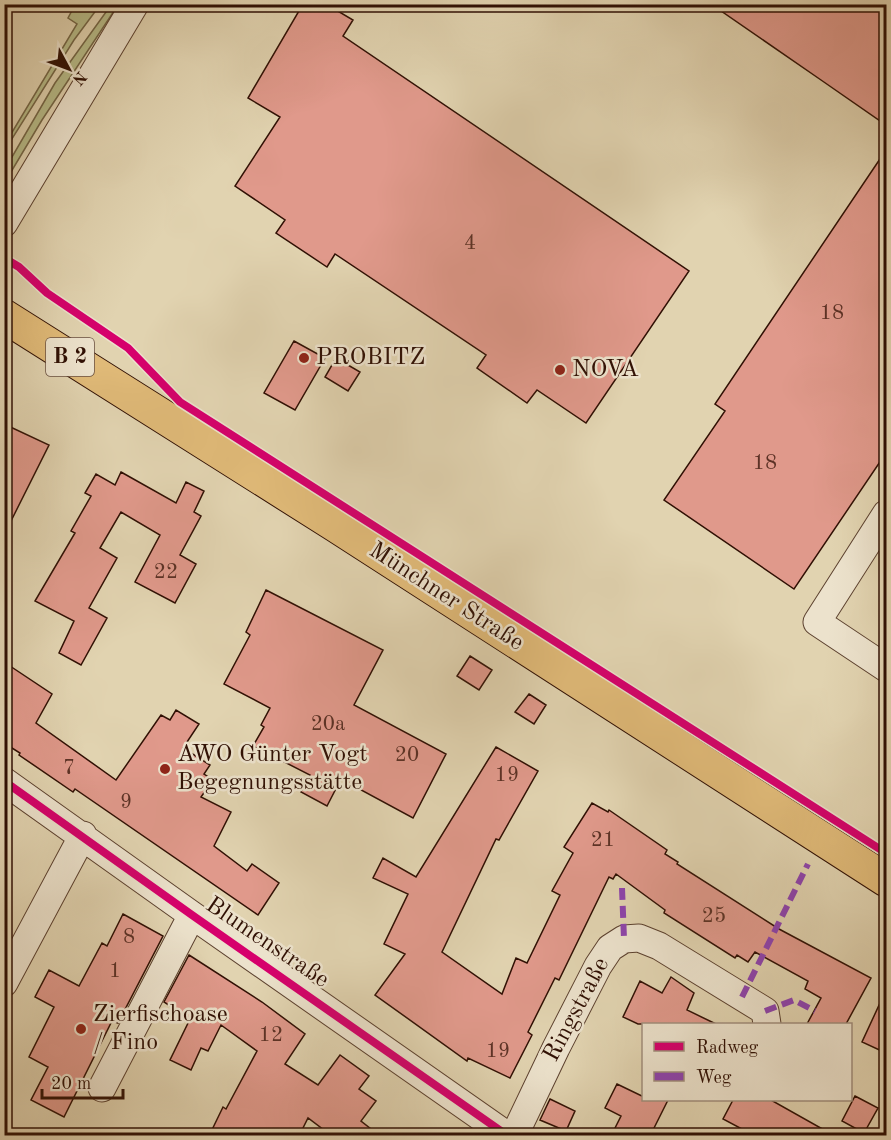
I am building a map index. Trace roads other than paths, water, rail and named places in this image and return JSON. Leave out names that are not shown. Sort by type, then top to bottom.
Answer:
[{"type":"main road","name":"Münchner Straße","points":[[4,316],[886,880]]},
{"type":"street","points":[[4,223],[135,4]]},
{"type":"street","points":[[886,514],[817,622],[886,668]]},
{"type":"street","name":"Blumenstraße","points":[[4,781],[508,1136]]},
{"type":"street","points":[[4,983],[82,835]]},
{"type":"street","points":[[102,1088],[192,915]]},
{"type":"street","name":"Ringstraße","points":[[514,1136],[598,966],[609,948],[624,939],[639,938],[659,946],[766,1018]]},
{"type":"place","name":"PROBITZ","points":[[304,358]]},
{"type":"place","name":"NOVA","points":[[560,370]]},
{"type":"place","name":"AWO Günter Vogt Begegnungsstätte","points":[[165,769]]},
{"type":"place","name":"Zierfischoase / Fino","points":[[81,1029]]}]
